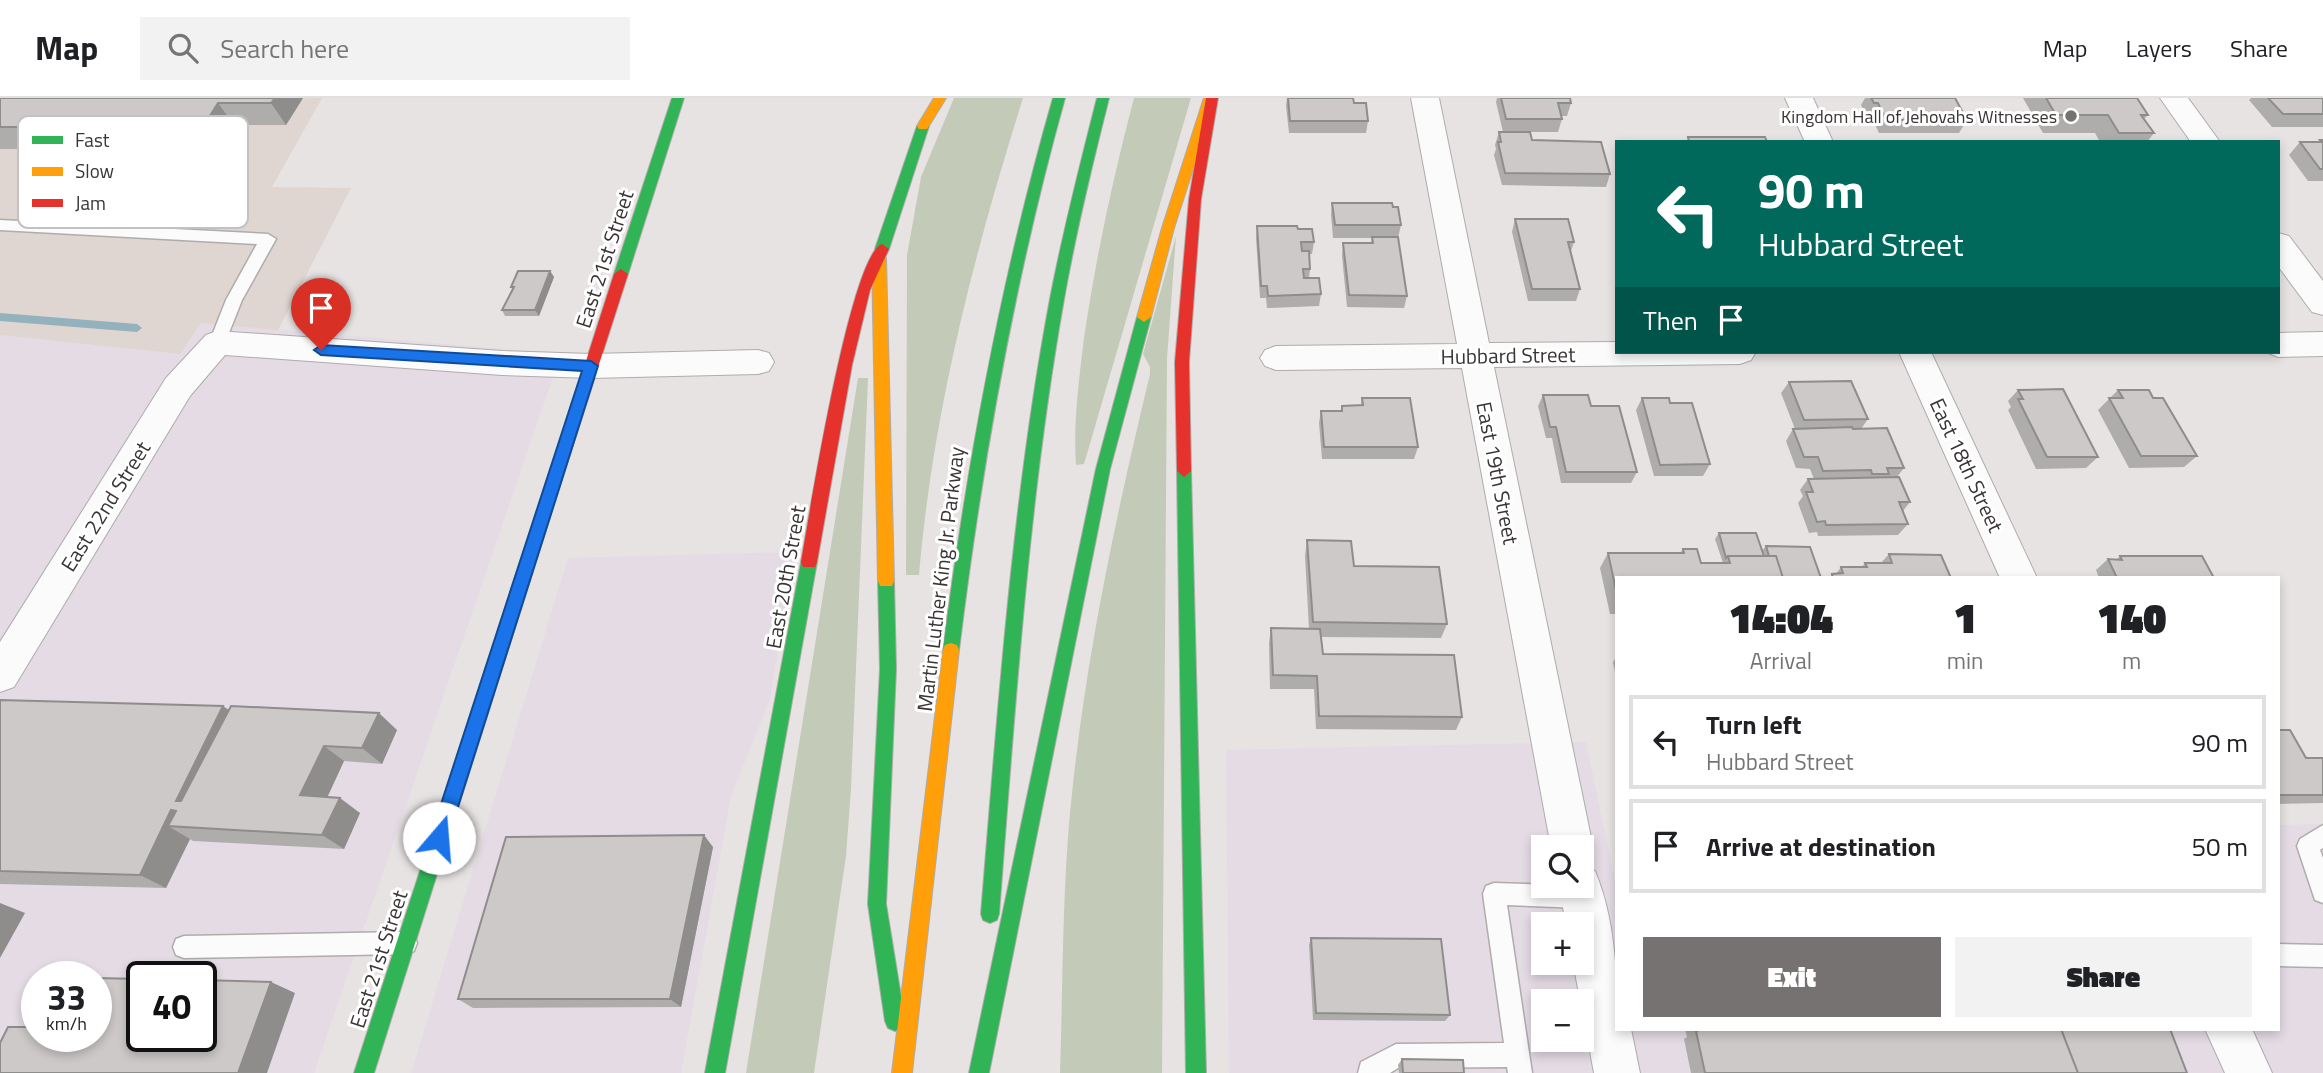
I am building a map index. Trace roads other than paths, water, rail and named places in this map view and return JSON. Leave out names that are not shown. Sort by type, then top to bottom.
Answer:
[{"type":"main road","name":"East 21st Street","points":[[364,1073],[678,98]]},
{"type":"main road","name":"East 20th Street","points":[[715,1073],[845,365],[863,290],[879,258],[930,98]]},
{"type":"main road","points":[[923,126],[940,98]]},
{"type":"main road","name":"Martin Luther King Jr. Parkway","points":[[902,1070],[974,467],[1012,270],[1032,188],[1059,98]]},
{"type":"main road","points":[[978,1073],[1027,490],[1059,284],[1076,200],[1103,98]]},
{"type":"main road","points":[[978,1073],[1102,469],[1168,228],[1211,98]]},
{"type":"main road","points":[[1196,1073],[1182,362],[1191,232],[1211,98]]},
{"type":"main road","points":[[879,258],[888,669],[877,904],[902,1070]]},
{"type":"street","name":"East 19th Street","points":[[1424,98],[1570,835]]},
{"type":"street","points":[[1799,98],[1818,140]]},
{"type":"street","points":[[2174,98],[2205,140]]},
{"type":"street","points":[[2280,246],[2323,304]]},
{"type":"street","points":[[217,343],[502,363],[591,366],[758,362]]},
{"type":"street","name":"East 22nd Street","points":[[0,675],[178,387],[217,343]]},
{"type":"street","points":[[2280,345],[2323,344]]},
{"type":"street","name":"Hubbard Street","points":[[1276,358],[1615,353]]},
{"type":"street","name":"East 18th Street","points":[[1916,354],[2018,576]]},
{"type":"street","points":[[1582,898],[1617,1073]]},
{"type":"street","points":[[2229,1031],[2249,1073]]},
{"type":"lane","points":[[0,225],[18,226]]},
{"type":"lane","points":[[57,228],[268,239],[234,300],[217,343]]},
{"type":"lane","points":[[2323,835],[2308,846],[2323,892]]},
{"type":"lane","points":[[1370,1073],[1396,1056],[1519,1064],[1494,894],[1531,893]]},
{"type":"lane","points":[[184,947],[406,943]]},
{"type":"lane","points":[[2280,955],[2323,956]]},
{"type":"waterway","points":[[0,317],[137,328]]},
{"type":"place","name":"Kingdom Hall of Jehovahs Witnesses","points":[[2071,116]]}]
